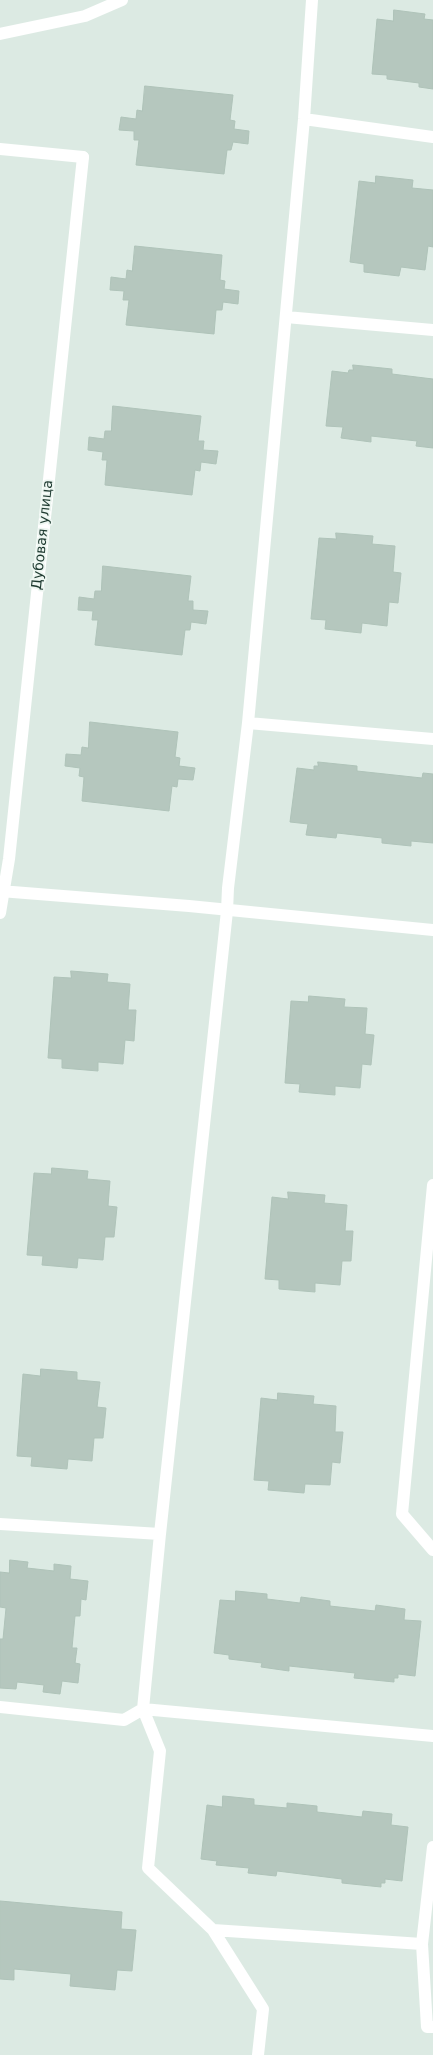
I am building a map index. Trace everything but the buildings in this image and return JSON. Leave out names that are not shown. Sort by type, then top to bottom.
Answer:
[{"type":"street","points":[[0,34],[85,16],[122,0]]},
{"type":"street","points":[[258,2055],[263,2009],[213,1930],[148,1868],[160,1752],[143,1709],[160,1534],[227,911],[228,888],[248,723],[304,119],[312,0]]},
{"type":"street","points":[[304,119],[433,137]]},
{"type":"street","name":"Дубовая улица","points":[[0,149],[83,157],[9,859],[2,892],[0,913]]},
{"type":"street","points":[[286,317],[433,330]]},
{"type":"street","points":[[248,723],[433,739]]},
{"type":"street","points":[[2,892],[433,930]]},
{"type":"street","points":[[433,1185],[402,1514],[433,1550]]},
{"type":"street","points":[[0,1524],[160,1534]]},
{"type":"street","points":[[0,1707],[124,1720],[143,1709],[433,1736]]},
{"type":"street","points":[[433,1847],[422,1944],[427,2027],[433,2027]]},
{"type":"street","points":[[213,1930],[422,1944]]}]
